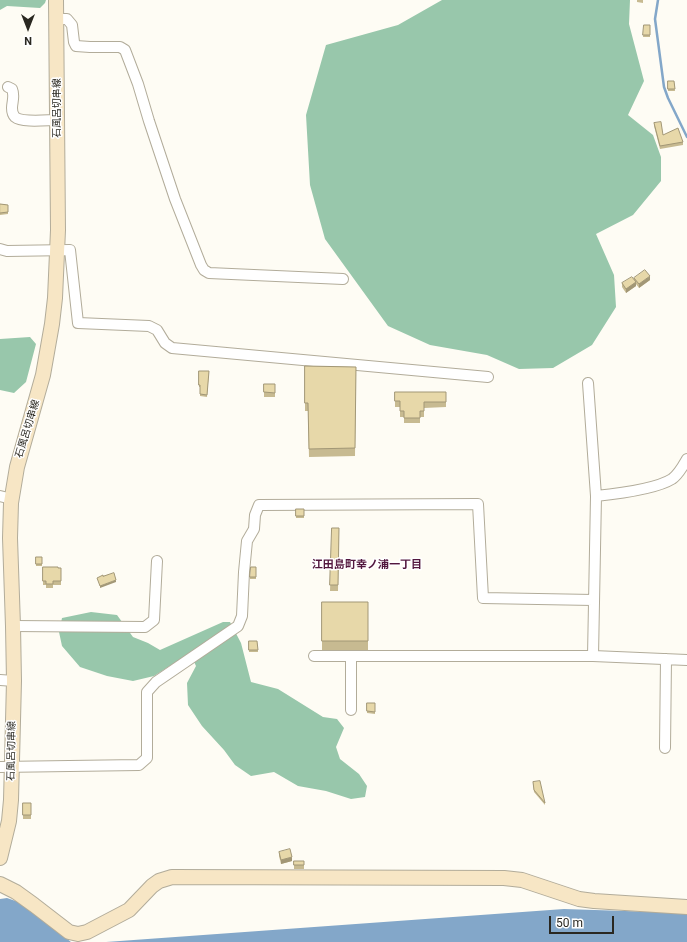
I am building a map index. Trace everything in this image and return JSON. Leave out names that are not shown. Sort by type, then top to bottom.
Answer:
[{"type":"main road","name":"石風呂切串線","points":[[0,858],[9,821],[11,800],[6,767],[7,681],[13,626],[10,532],[6,497],[17,467],[37,400],[48,349],[55,298],[58,230],[56,0]]},
{"type":"main road","points":[[0,884],[16,892],[69,932],[78,934],[87,932],[129,910],[152,886],[159,881],[172,877],[504,878],[522,880],[579,899],[687,907]]},
{"type":"street","points":[[56,19],[67,19],[72,25],[74,42],[76,46],[120,47],[125,50],[138,84],[175,199],[204,270],[209,272],[343,279]]},
{"type":"street","points":[[8,87],[12,89],[14,93],[12,109],[16,118],[29,120],[57,120]]},
{"type":"street","points":[[0,249],[6,252],[70,250],[78,323],[149,326],[158,330],[164,343],[172,348],[488,377]]},
{"type":"street","points":[[588,383],[596,496],[593,656]]},
{"type":"street","points":[[596,496],[622,493],[666,482],[678,474],[687,459]]},
{"type":"street","points":[[6,767],[139,766],[147,758],[147,692],[156,682],[238,626],[242,616],[244,572],[248,541],[254,529],[255,515],[259,505],[478,504],[483,598],[593,600]]},
{"type":"street","points":[[13,626],[146,627],[154,620],[157,561]]},
{"type":"street","points":[[314,656],[593,656],[687,660]]},
{"type":"street","points":[[351,656],[351,710]]},
{"type":"street","points":[[664,748],[666,660]]},
{"type":"green space","points":[[0,0],[46,0],[40,8],[7,6],[0,10]]},
{"type":"green space","points":[[442,0],[630,0],[629,24],[644,81],[628,115],[653,135],[661,157],[661,181],[633,215],[596,234],[614,275],[616,307],[592,345],[553,368],[519,369],[487,355],[430,345],[388,326],[325,239],[310,185],[306,115],[326,45],[398,25]]},
{"type":"green space","points":[[30,337],[36,344],[26,382],[14,393],[0,390],[0,339]]},
{"type":"green space","points":[[91,612],[117,615],[133,637],[160,650],[223,622],[230,622],[241,643],[251,682],[278,689],[323,717],[337,719],[344,728],[336,747],[340,759],[359,774],[367,786],[365,797],[351,799],[326,791],[298,786],[274,772],[251,776],[235,765],[224,750],[202,726],[188,705],[187,683],[196,666],[190,653],[154,676],[133,681],[107,676],[80,667],[62,646],[59,632],[62,618]]},
{"type":"water","points":[[7,898],[24,904],[71,942],[0,942],[0,899]]},
{"type":"water","points":[[564,909],[687,913],[687,942],[106,942]]},
{"type":"building","points":[[644,25],[650,25],[650,35],[643,35]]},
{"type":"building","points":[[668,81],[674,81],[675,89],[668,89]]},
{"type":"building","points":[[661,122],[663,135],[678,128],[683,142],[660,146],[654,123]]},
{"type":"building","points":[[0,204],[8,205],[8,212],[0,213]]},
{"type":"building","points":[[645,270],[650,276],[639,284],[634,278]]},
{"type":"building","points":[[632,277],[636,282],[626,289],[622,283]]},
{"type":"building","points":[[305,366],[356,367],[355,448],[309,449],[308,403],[305,403]]},
{"type":"building","points":[[199,371],[209,371],[207,395],[200,394]]},
{"type":"building","points":[[264,384],[275,384],[275,393],[264,392]]},
{"type":"building","points":[[395,392],[446,392],[446,402],[424,402],[424,411],[420,411],[420,418],[404,418],[404,411],[400,411],[400,401],[395,401]]},
{"type":"building","points":[[296,509],[304,509],[304,516],[296,516]]},
{"type":"building","points":[[332,528],[339,528],[338,585],[330,585]]},
{"type":"building","points":[[36,557],[42,557],[42,564],[36,564]]},
{"type":"building","points":[[43,567],[61,568],[61,581],[53,581],[53,584],[46,584],[46,581],[43,581]]},
{"type":"building","points":[[251,567],[256,567],[256,577],[250,577]]},
{"type":"building","points":[[114,573],[116,580],[100,586],[97,578]]},
{"type":"building","points":[[322,602],[368,602],[368,641],[322,641]]},
{"type":"building","points":[[249,641],[257,641],[258,650],[249,650]]},
{"type":"building","points":[[367,703],[375,703],[375,712],[367,711]]},
{"type":"building","points":[[540,781],[545,803],[534,790],[533,782]]},
{"type":"building","points":[[23,803],[31,803],[31,815],[23,815]]},
{"type":"building","points":[[290,849],[292,857],[281,860],[279,852]]},
{"type":"building","points":[[294,861],[304,861],[304,865],[294,865]]},
{"type":"waterway","points":[[658,0],[655,19],[664,87],[687,137]]},
{"type":"district","name":"江田島町幸ノ浦一丁目","points":[[367,565]]}]
